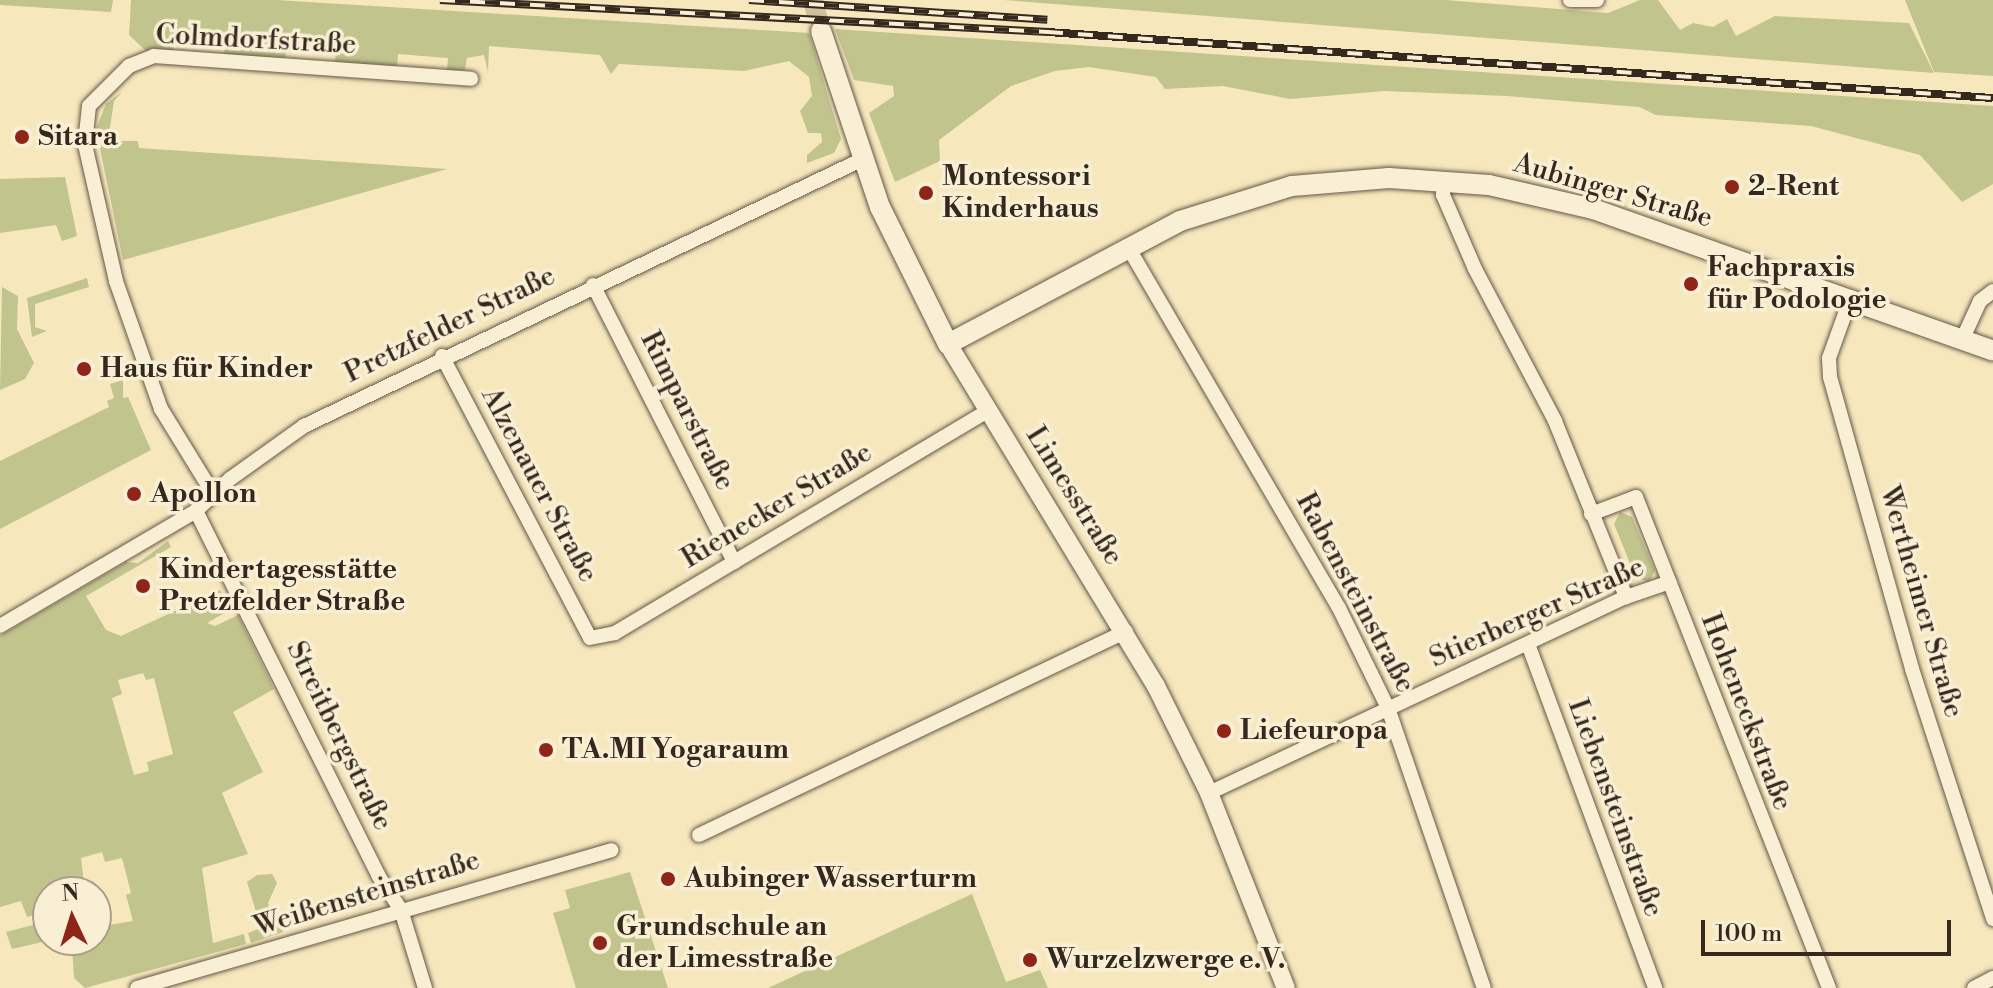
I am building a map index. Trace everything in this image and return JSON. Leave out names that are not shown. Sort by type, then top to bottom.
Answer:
[{"type":"main road","name":"Limesstraße","points":[[821,31],[863,159],[900,254],[948,344]]},
{"type":"main road","name":"Aubinger Straße","points":[[948,344],[1180,221],[1292,186],[1444,179],[1593,209],[1851,297],[1993,351]]},
{"type":"street","points":[[1570,0],[1595,1]]},
{"type":"street","name":"Colmdorfstraße","points":[[214,495],[161,409],[116,281],[85,144],[89,106],[129,66],[159,56],[471,79]]},
{"type":"street","name":"Pretzfelder Straße","points":[[0,626],[196,511],[304,426],[442,356],[863,159]]},
{"type":"street","points":[[1444,179],[1443,195],[1470,257],[1555,421],[1626,597]]},
{"type":"street","name":"Rabensteinstraße","points":[[1128,247],[1339,608],[1388,708],[1484,988]]},
{"type":"street","name":"Rimparstraße","points":[[593,285],[734,562]]},
{"type":"street","points":[[1963,338],[1980,301],[1993,291]]},
{"type":"street","name":"Wertheimer Straße","points":[[1851,297],[1829,358],[1830,377],[1912,669],[1993,919]]},
{"type":"street","name":"Limesstraße","points":[[948,344],[1126,631],[1209,793],[1284,987]]},
{"type":"street","name":"Alzenauer Straße","points":[[442,356],[590,638]]},
{"type":"street","name":"Rienecker Straße","points":[[590,638],[615,633],[988,411]]},
{"type":"street","name":"Hoheneckstraße","points":[[1591,514],[1636,497],[1765,835],[1829,988]]},
{"type":"street","name":"Streitbergstraße","points":[[196,511],[378,875],[401,910],[425,988]]},
{"type":"street","name":"Stierberger Straße","points":[[1209,793],[1626,597],[1670,582]]},
{"type":"street","points":[[699,835],[1126,631]]},
{"type":"street","name":"Liebensteinstraße","points":[[1528,644],[1655,988]]},
{"type":"street","name":"Weißensteinstraße","points":[[137,988],[611,850]]},
{"type":"street","points":[[189,973],[194,988]]},
{"type":"street","points":[[1974,988],[1993,978]]},
{"type":"green space","points":[[0,0],[113,0],[111,12],[0,5]]},
{"type":"green space","points":[[131,0],[276,0],[809,33],[841,139],[834,153],[807,163],[807,155],[822,142],[821,133],[808,133],[800,111],[812,96],[809,77],[789,61],[744,71],[619,64],[611,74],[600,55],[489,46],[488,72],[484,55],[467,58],[465,70],[447,70],[448,58],[398,54],[397,66],[335,62],[336,50],[287,47],[285,59],[224,54],[225,42],[174,38],[174,50],[146,51],[129,35]]},
{"type":"green space","points":[[1004,0],[1446,0],[1608,13],[1640,0],[1658,0],[1680,30],[1693,23],[1713,27],[1727,19],[1736,36],[1775,16],[1909,23],[1934,73]]},
{"type":"green space","points":[[1905,0],[1993,0],[1993,76],[1934,72]]},
{"type":"green space","points":[[835,29],[1993,106],[1993,184],[1962,202],[1920,155],[1811,126],[1656,115],[1639,107],[1507,96],[1385,91],[1290,99],[1223,86],[1165,89],[1156,77],[1089,67],[1055,71],[1011,86],[939,140],[940,161],[895,182],[869,113],[894,96],[893,86],[854,80]]},
{"type":"green space","points":[[122,92],[114,101],[108,141],[138,141],[139,148],[447,169],[123,260],[96,129],[106,104]]},
{"type":"green space","points":[[65,177],[77,236],[62,241],[56,225],[0,233],[0,179]]},
{"type":"green space","points":[[87,278],[89,287],[35,304],[35,327],[47,331],[32,337],[27,298]]},
{"type":"green space","points":[[2,287],[18,296],[17,329],[34,363],[25,379],[0,390]]},
{"type":"green space","points":[[123,380],[123,398],[128,397],[151,450],[0,529],[0,461],[109,407],[107,401],[114,398],[110,384]]},
{"type":"green space","points":[[1620,512],[1632,517],[1655,571],[1649,582],[1636,578],[1614,524]]},
{"type":"green space","points":[[168,541],[171,547],[86,596],[106,630],[121,636],[220,590],[230,610],[207,623],[215,626],[238,615],[274,689],[233,712],[263,772],[222,793],[248,854],[202,868],[213,943],[244,934],[246,944],[85,988],[74,978],[73,956],[112,956],[112,924],[133,921],[126,895],[131,893],[122,858],[105,862],[102,852],[81,858],[83,876],[32,876],[32,916],[27,917],[21,901],[0,907],[0,636],[126,562],[138,563]],"holes":[[[143,673],[146,680],[154,678],[173,754],[147,762],[149,771],[134,775],[112,698],[122,694],[118,680]]]},
{"type":"green space","name":"Grundschule an der Limesstraße","points":[[630,872],[668,988],[576,988],[553,913],[570,908],[565,890]]},
{"type":"green space","points":[[272,874],[277,883],[268,903],[274,923],[281,921],[283,932],[251,943],[248,933],[261,928],[247,882],[257,875]]},
{"type":"green space","points":[[972,894],[1006,982],[1040,970],[1048,988],[768,988]]},
{"type":"green space","points":[[32,925],[32,944],[12,949],[6,932]]},
{"type":"tunnel","points":[[813,0],[821,31]]},
{"type":"railway","points":[[440,0],[1048,32],[1993,98]]},
{"type":"railway","points":[[749,0],[1047,20]]},
{"type":"place","name":"Sitara","points":[[22,137]]},
{"type":"place","name":"2-Rent","points":[[1732,187]]},
{"type":"place","name":"Montessori Kinderhaus","points":[[926,193]]},
{"type":"place","name":"Fachpraxis für Podologie","points":[[1691,284]]},
{"type":"place","name":"Haus für Kinder","points":[[84,369]]},
{"type":"place","name":"Apollon","points":[[134,494]]},
{"type":"place","name":"Kindertagesstätte Pretzfelder Straße","points":[[143,586]]},
{"type":"place","name":"Liefeuropa","points":[[1224,731]]},
{"type":"place","name":"TA.MI Yogaraum","points":[[546,750]]},
{"type":"place","name":"Aubinger Wasserturm","points":[[668,879]]},
{"type":"place","name":"Grundschule an der Limesstraße","points":[[600,943]]},
{"type":"place","name":"Wurzelzwerge e.V.","points":[[1030,960]]}]
